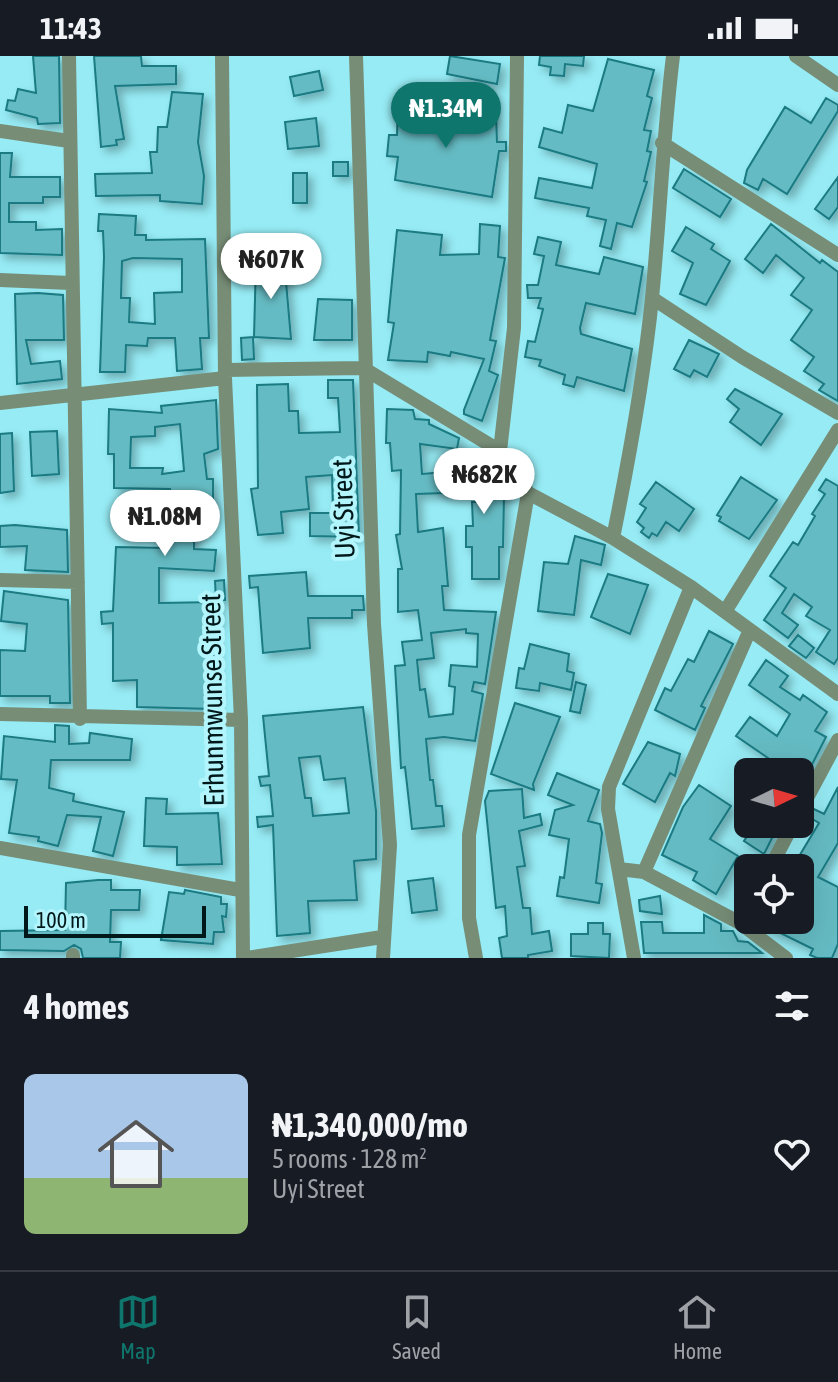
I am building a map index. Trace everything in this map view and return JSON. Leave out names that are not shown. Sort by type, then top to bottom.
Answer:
[{"type":"street","points":[[69,56],[70,283],[80,719]]},
{"type":"street","name":"Erhunmwunse Street","points":[[222,56],[226,374],[241,720],[240,890],[245,958]]},
{"type":"street","name":"Uyi Street","points":[[356,56],[363,368],[374,624],[390,845],[383,958]]},
{"type":"street","points":[[500,451],[514,328],[517,56]]},
{"type":"street","points":[[613,538],[635,425],[652,298],[662,143],[673,56]]},
{"type":"street","points":[[796,56],[838,85]]},
{"type":"street","points":[[0,131],[69,141]]},
{"type":"street","points":[[662,143],[838,255]]},
{"type":"street","points":[[0,280],[70,283]]},
{"type":"street","points":[[652,298],[838,413]]},
{"type":"street","points":[[0,403],[226,374],[363,368],[500,451],[528,493],[613,538],[691,587],[833,690],[838,673]]},
{"type":"street","points":[[726,610],[838,430]]},
{"type":"street","points":[[476,958],[469,918],[469,835],[528,493]]},
{"type":"street","points":[[0,580],[78,582]]},
{"type":"street","points":[[634,958],[608,809],[609,787],[691,587]]},
{"type":"street","points":[[644,872],[749,632]]},
{"type":"street","points":[[0,714],[80,719],[241,720]]},
{"type":"street","points":[[814,785],[838,740]]},
{"type":"street","points":[[0,848],[240,890]]},
{"type":"street","points":[[619,869],[644,872],[734,920]]},
{"type":"street","points":[[751,934],[769,952],[786,958]]},
{"type":"street","points":[[245,958],[382,937]]},
{"type":"building","points":[[33,56],[59,56],[60,123],[38,124],[37,118],[6,110],[8,100],[15,101],[18,89],[36,93]]},
{"type":"building","points":[[94,56],[141,56],[142,66],[176,66],[176,84],[115,86],[124,139],[116,140],[117,145],[101,147]]},
{"type":"building","points":[[450,56],[500,64],[497,84],[447,74]]},
{"type":"building","points":[[540,56],[584,56],[583,66],[565,64],[564,76],[550,75],[551,67],[539,65]]},
{"type":"building","points":[[608,59],[654,70],[647,96],[652,98],[644,130],[651,131],[647,151],[651,152],[644,181],[647,182],[632,227],[617,223],[611,249],[600,246],[606,220],[587,216],[589,208],[535,198],[539,178],[592,188],[597,164],[539,147],[544,128],[562,133],[568,105],[593,111]]},
{"type":"building","points":[[319,71],[323,90],[294,96],[290,77]]},
{"type":"building","points":[[172,92],[203,94],[198,142],[204,176],[202,204],[160,201],[160,195],[96,196],[95,174],[152,173],[150,152],[157,152],[158,127],[167,127]]},
{"type":"building","points":[[826,98],[838,105],[838,111],[787,194],[763,179],[758,190],[744,183],[747,170],[785,107],[811,123]]},
{"type":"building","points":[[398,106],[445,109],[444,117],[496,115],[497,142],[506,142],[506,151],[499,151],[492,197],[395,180],[398,157],[387,156],[389,135],[397,135]]},
{"type":"building","points":[[316,118],[319,146],[288,149],[285,122]]},
{"type":"building","points":[[0,153],[12,153],[10,177],[60,177],[60,197],[43,197],[43,203],[9,203],[9,222],[36,222],[36,230],[62,229],[62,255],[0,253]]},
{"type":"building","points":[[333,162],[348,162],[348,176],[333,176]]},
{"type":"building","points":[[684,169],[731,199],[720,217],[673,188]]},
{"type":"building","points":[[293,173],[307,173],[307,203],[293,203]]},
{"type":"building","points":[[838,177],[838,207],[829,219],[815,209]]},
{"type":"building","points":[[99,214],[136,216],[135,235],[146,235],[146,240],[205,239],[209,338],[200,338],[202,369],[177,371],[175,338],[148,338],[147,346],[126,345],[125,372],[100,372],[104,257],[103,231],[98,231]],"holes":[[[133,258],[182,259],[182,292],[154,293],[155,324],[129,322],[130,298],[121,298],[122,261]]]},
{"type":"building","points":[[480,224],[500,226],[498,257],[505,258],[490,340],[496,341],[489,371],[498,375],[482,421],[464,414],[464,410],[484,359],[451,352],[450,356],[428,352],[427,362],[388,360],[394,323],[388,322],[397,230],[442,235],[440,255],[479,254]]},
{"type":"building","points":[[771,224],[820,263],[822,260],[838,272],[838,401],[819,390],[824,384],[804,371],[814,357],[791,340],[812,310],[791,295],[804,278],[776,255],[763,273],[745,259]]},
{"type":"building","points":[[686,227],[714,244],[711,249],[730,261],[706,305],[680,294],[693,263],[672,251]]},
{"type":"building","points":[[538,237],[561,242],[556,265],[599,274],[604,257],[643,267],[635,314],[586,303],[580,328],[581,334],[632,349],[624,391],[577,377],[574,387],[563,384],[565,375],[539,366],[541,360],[525,357],[528,341],[535,342],[543,309],[538,308],[541,298],[528,298],[527,285],[538,285],[544,256],[534,254]]},
{"type":"building","points":[[284,259],[291,339],[254,337],[256,261]]},
{"type":"building","points":[[15,294],[63,295],[64,340],[26,340],[31,364],[60,361],[62,379],[17,384]]},
{"type":"building","points":[[318,299],[352,300],[352,340],[314,340]]},
{"type":"building","points":[[253,337],[254,359],[242,360],[241,338]]},
{"type":"building","points":[[689,340],[719,354],[707,377],[694,370],[690,377],[674,369]]},
{"type":"building","points":[[328,380],[353,380],[359,537],[310,536],[310,513],[333,513],[332,475],[306,477],[309,509],[281,512],[283,533],[258,535],[251,489],[258,488],[257,385],[288,384],[289,411],[298,411],[299,433],[340,432],[338,398],[328,398]]},
{"type":"building","points":[[735,389],[782,414],[761,445],[730,422],[739,409],[727,399]]},
{"type":"building","points":[[216,400],[218,449],[204,454],[207,479],[213,479],[213,515],[194,514],[194,549],[216,550],[214,571],[159,568],[159,603],[218,602],[218,623],[214,623],[213,709],[137,707],[137,680],[113,681],[113,623],[102,624],[101,612],[113,611],[116,547],[167,548],[170,489],[114,488],[114,454],[108,454],[109,409],[162,413],[161,406]],"holes":[[[180,424],[184,471],[162,474],[163,468],[130,468],[131,437],[155,436],[155,427]]]},
{"type":"building","points":[[387,409],[413,410],[415,419],[429,420],[429,424],[459,438],[457,449],[420,444],[422,474],[445,472],[446,493],[416,494],[418,532],[443,528],[448,586],[442,586],[444,610],[496,612],[485,684],[474,682],[472,691],[483,694],[475,741],[444,737],[426,739],[430,780],[433,780],[436,806],[442,806],[444,826],[412,829],[405,767],[401,768],[395,666],[405,665],[402,642],[422,640],[418,610],[398,612],[398,569],[402,569],[396,535],[400,534],[401,470],[392,471],[390,443],[386,443]],"holes":[[[466,629],[466,633],[478,634],[477,667],[451,665],[449,686],[455,687],[453,714],[429,717],[425,689],[420,690],[417,660],[434,658],[431,633]]]},
{"type":"building","points":[[57,431],[59,474],[32,476],[30,432]]},
{"type":"building","points":[[12,433],[14,491],[0,493],[0,434]]},
{"type":"building","points":[[459,452],[476,456],[474,465],[496,468],[495,475],[505,477],[509,482],[504,497],[499,579],[472,579],[472,547],[466,547],[466,526],[473,526],[472,502],[481,502],[483,485],[453,479]]},
{"type":"building","points":[[741,477],[777,500],[749,539],[719,521],[721,517],[717,515]]},
{"type":"building","points":[[826,479],[838,486],[838,658],[834,664],[816,652],[830,630],[806,616],[812,607],[794,594],[782,613],[798,625],[788,638],[764,620],[786,588],[770,576],[793,542],[798,545],[815,516],[812,514],[825,494],[819,490]]},
{"type":"building","points":[[656,482],[694,509],[679,531],[666,522],[657,536],[652,533],[649,538],[641,532],[644,528],[637,522],[646,508],[640,504]]},
{"type":"building","points":[[0,526],[67,530],[68,572],[25,570],[27,546],[0,547]]},
{"type":"building","points":[[575,536],[605,545],[601,565],[581,560],[574,615],[538,611],[544,562],[568,564]]},
{"type":"building","points":[[306,572],[308,596],[363,596],[364,610],[352,610],[352,618],[308,618],[310,648],[263,653],[258,587],[250,588],[249,576]]},
{"type":"building","points":[[608,574],[648,585],[630,634],[591,617]]},
{"type":"building","points":[[224,580],[225,600],[216,600],[215,581]]},
{"type":"building","points":[[4,591],[68,600],[70,703],[50,703],[50,696],[0,696],[0,650],[25,651],[27,624],[1,621]]},
{"type":"building","points":[[709,631],[733,644],[701,706],[705,708],[695,730],[655,710],[665,688],[671,691],[688,659],[694,662]]},
{"type":"building","points":[[798,635],[814,648],[806,658],[789,646]]},
{"type":"building","points":[[530,644],[569,654],[567,671],[574,673],[571,690],[540,683],[539,691],[516,688],[519,668],[524,669]]},
{"type":"building","points":[[766,660],[788,676],[780,687],[800,700],[803,695],[827,712],[815,731],[826,737],[814,761],[814,758],[768,758],[736,736],[750,717],[777,736],[790,714],[749,685]]},
{"type":"building","points":[[576,682],[586,685],[580,713],[570,711]]},
{"type":"building","points":[[515,703],[560,717],[533,784],[534,790],[491,774]]},
{"type":"building","points":[[363,707],[376,811],[376,859],[354,861],[357,900],[308,901],[310,933],[277,936],[273,825],[258,827],[257,817],[273,816],[270,785],[261,786],[259,777],[269,776],[263,716]],"holes":[[[320,756],[324,780],[345,778],[349,813],[313,816],[311,798],[305,798],[299,758]]]},
{"type":"building","points":[[55,725],[69,726],[69,744],[89,743],[90,733],[132,739],[130,760],[51,760],[49,788],[74,794],[73,801],[124,812],[113,856],[93,851],[101,817],[67,815],[58,846],[38,841],[39,837],[9,833],[17,780],[1,779],[4,736],[55,742]]},
{"type":"building","points":[[648,742],[680,754],[675,776],[670,773],[655,802],[623,784]]},
{"type":"building","points":[[557,773],[599,790],[588,821],[600,824],[602,833],[596,883],[602,884],[599,903],[557,896],[560,877],[564,878],[569,839],[549,835],[555,810],[573,805],[548,795]]},
{"type":"building","points":[[699,785],[731,806],[710,839],[735,854],[734,863],[716,894],[693,880],[697,872],[662,855],[683,807]]},
{"type":"building","points":[[838,787],[838,843],[818,877],[838,887],[838,944],[832,958],[810,955],[813,949],[782,934],[814,934],[814,854],[800,854],[810,838],[814,838],[819,823],[814,820],[814,809],[824,814]]},
{"type":"building","points":[[522,789],[524,818],[540,814],[542,825],[519,831],[525,866],[517,867],[523,908],[530,908],[532,934],[549,931],[552,951],[528,955],[528,958],[502,958],[499,938],[507,936],[505,906],[496,908],[485,801],[489,791]]},
{"type":"building","points":[[146,798],[167,799],[166,814],[218,813],[222,864],[177,865],[177,847],[144,846]]},
{"type":"building","points":[[746,838],[772,838],[764,854],[744,841]]},
{"type":"building","points":[[433,878],[437,910],[412,913],[408,881]]},
{"type":"building","points":[[111,880],[111,890],[140,890],[139,910],[111,910],[110,942],[121,942],[120,958],[83,958],[81,949],[74,945],[64,951],[0,950],[0,931],[65,930],[66,883]]},
{"type":"building","points":[[185,890],[221,897],[221,904],[227,904],[226,917],[222,916],[224,932],[214,932],[213,944],[161,940],[169,892],[184,894]]},
{"type":"building","points":[[660,896],[662,914],[640,911],[639,900]]},
{"type":"building","points":[[704,915],[721,924],[721,931],[733,931],[738,941],[748,942],[762,953],[644,953],[641,922],[662,922],[663,933],[704,933]]},
{"type":"building","points":[[588,923],[603,923],[603,934],[610,934],[609,958],[571,956],[571,934],[588,934]]}]
